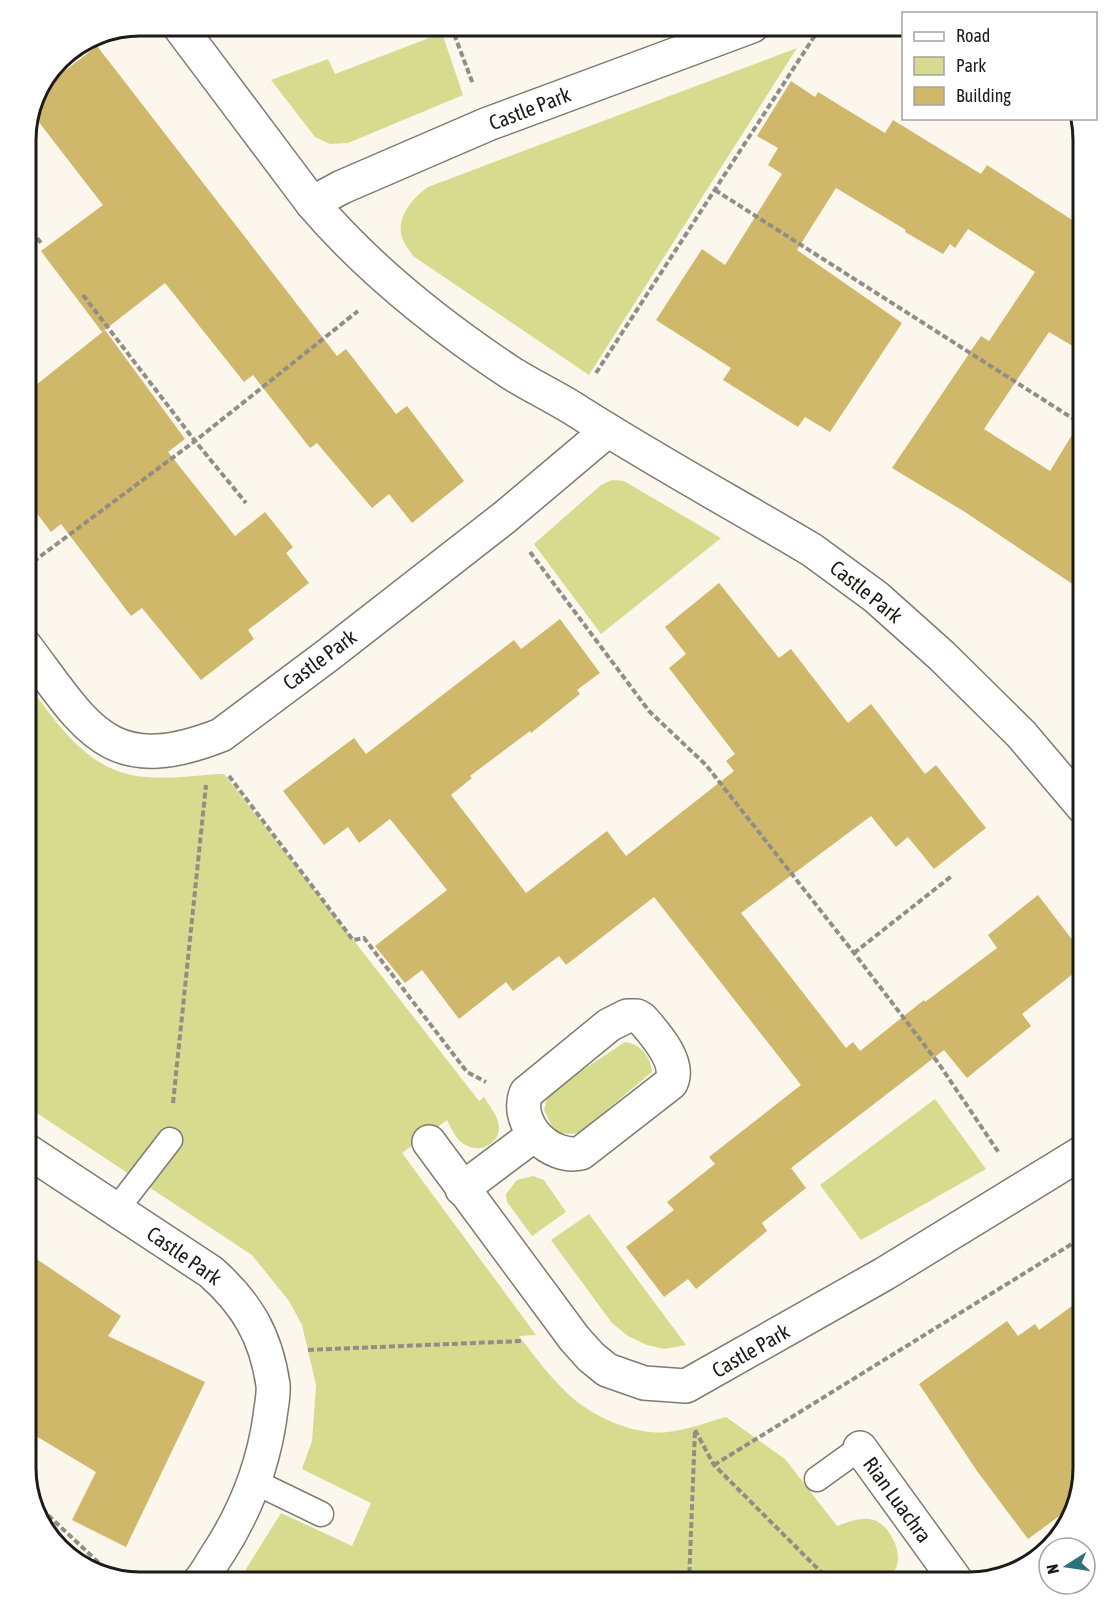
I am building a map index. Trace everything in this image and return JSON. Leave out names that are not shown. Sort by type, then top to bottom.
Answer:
[{"type":"street","name":"Castle Park","points":[[187,36],[335,231],[393,286],[437,321],[508,371],[606,431],[812,550],[876,597],[1003,714],[1073,795]]},
{"type":"street","name":"Castle Park","points":[[312,203],[342,187],[488,124],[725,36]]},
{"type":"street","name":"Castle Park","points":[[36,660],[80,718],[106,740],[117,746],[146,751],[207,747],[505,517],[606,431]]},
{"type":"street","points":[[627,1016],[637,1016],[656,1037],[670,1060],[674,1077],[671,1083],[581,1153],[569,1155],[549,1147],[534,1135],[525,1114],[523,1102],[526,1094],[538,1082],[609,1025],[627,1016]]},
{"type":"street","points":[[462,1189],[534,1135]]},
{"type":"street","name":"Castle Park","points":[[429,1142],[574,1338],[591,1357],[608,1370],[644,1383],[686,1386],[884,1274],[1073,1158]]},
{"type":"street","name":"Castle Park","points":[[36,1157],[198,1263],[229,1288],[252,1317],[265,1352],[273,1387],[268,1432],[255,1482],[239,1519],[205,1572]]},
{"type":"street","name":"Rian Luachra","points":[[860,1448],[940,1572]]},
{"type":"lane","points":[[116,1210],[170,1140]]},
{"type":"lane","name":"Rian Luachra","points":[[817,1479],[860,1448]]},
{"type":"lane","points":[[255,1482],[321,1514]]},
{"type":"path","points":[[455,36],[488,124]]},
{"type":"path","points":[[573,409],[815,36]]},
{"type":"path","points":[[716,190],[1073,419]]},
{"type":"path","points":[[36,237],[41,243]]},
{"type":"path","points":[[36,560],[195,441],[364,306],[393,286]]},
{"type":"path","points":[[83,295],[195,441],[246,503]]},
{"type":"path","points":[[505,517],[649,711],[706,765],[854,953],[939,1064],[1024,1189]]},
{"type":"path","points":[[207,747],[353,940],[364,938],[467,1072],[523,1102]]},
{"type":"path","points":[[170,1140],[207,747]]},
{"type":"path","points":[[854,953],[953,875]]},
{"type":"path","points":[[714,1466],[1073,1243]]},
{"type":"path","points":[[265,1352],[574,1338]]},
{"type":"path","points":[[686,1386],[695,1430],[689,1572]]},
{"type":"path","points":[[695,1430],[714,1466],[821,1572]]},
{"type":"path","points":[[47,1514],[99,1563]]},
{"type":"green space","points":[[434,36],[443,36],[463,95],[348,143],[330,144],[315,137],[271,80],[328,59],[335,74]]},
{"type":"green space","points":[[797,48],[589,375],[413,256],[404,242],[401,225],[406,210],[428,187]]},
{"type":"green space","points":[[612,480],[624,481],[721,538],[601,634],[534,544],[601,485]]},
{"type":"green space","points":[[36,695],[71,739],[98,761],[114,769],[131,775],[154,778],[224,774],[479,1101],[484,1097],[499,1127],[496,1137],[489,1145],[473,1148],[464,1144],[455,1135],[447,1120],[402,1153],[536,1335],[519,1336],[563,1389],[580,1404],[603,1418],[642,1431],[675,1431],[726,1417],[785,1459],[837,1526],[865,1519],[880,1523],[894,1540],[898,1555],[896,1568],[893,1572],[244,1572],[281,1513],[352,1546],[371,1503],[302,1469],[312,1441],[316,1385],[302,1325],[289,1301],[252,1255],[36,1113]]},
{"type":"green space","points":[[625,1042],[635,1045],[644,1052],[652,1072],[579,1133],[565,1133],[556,1130],[544,1110],[547,1098],[554,1089]]},
{"type":"green space","points":[[935,1099],[986,1169],[861,1240],[820,1185]]},
{"type":"green space","points":[[533,1176],[544,1180],[566,1212],[532,1236],[507,1202],[506,1194],[517,1180]]},
{"type":"green space","points":[[589,1214],[686,1345],[664,1349],[647,1345],[628,1336],[612,1323],[551,1240]]},
{"type":"building","points":[[97,46],[337,356],[346,349],[396,414],[407,406],[464,481],[412,523],[389,494],[372,508],[317,443],[310,448],[253,375],[244,382],[165,283],[102,332],[41,251],[103,205],[38,121],[47,94],[58,76]]},
{"type":"building","points":[[791,81],[815,97],[818,92],[885,133],[893,120],[981,174],[987,165],[1073,221],[1073,346],[1049,332],[984,429],[1050,471],[1073,433],[1073,584],[965,512],[892,468],[981,336],[989,341],[1035,272],[968,229],[955,248],[950,244],[943,254],[836,188],[797,250],[902,323],[830,432],[805,417],[798,427],[723,380],[731,368],[656,320],[702,249],[725,265],[782,174],[768,165],[778,148],[757,136]]},
{"type":"building","points":[[105,330],[185,439],[168,452],[235,536],[265,512],[293,547],[286,553],[309,583],[248,630],[254,639],[201,680],[142,608],[131,616],[61,524],[51,532],[36,512],[36,385]]},
{"type":"building","points":[[719,583],[779,658],[791,649],[848,723],[871,704],[925,774],[936,765],[986,828],[934,869],[908,837],[896,847],[871,816],[741,913],[846,1048],[853,1042],[860,1051],[924,1000],[925,1002],[997,948],[988,935],[1038,895],[1073,941],[1073,974],[1022,1014],[1031,1026],[967,1078],[944,1050],[791,1168],[806,1188],[762,1223],[767,1231],[696,1289],[688,1279],[664,1297],[626,1247],[674,1210],[667,1202],[715,1164],[709,1157],[801,1085],[654,897],[566,965],[559,956],[513,991],[506,982],[459,1019],[422,970],[405,983],[375,946],[447,890],[390,819],[359,843],[348,827],[324,845],[283,791],[354,738],[366,754],[514,640],[521,649],[560,619],[600,673],[577,690],[580,694],[531,733],[530,731],[470,776],[472,778],[451,795],[526,893],[607,831],[626,856],[734,771],[726,761],[735,754],[669,668],[686,654],[665,627]]},
{"type":"building","points":[[36,1259],[121,1316],[108,1336],[205,1382],[126,1547],[72,1520],[96,1472],[36,1436]]},
{"type":"building","points":[[1073,1305],[1072,1482],[1062,1514],[1028,1539],[977,1471],[919,1384],[1007,1321],[1018,1336],[1035,1324],[1039,1330]]}]
